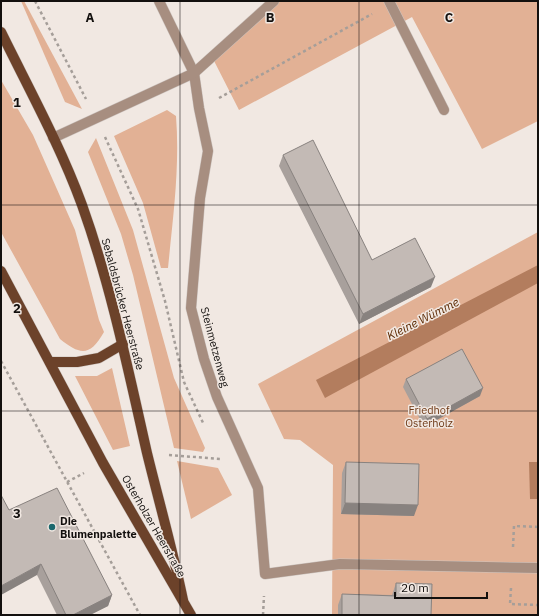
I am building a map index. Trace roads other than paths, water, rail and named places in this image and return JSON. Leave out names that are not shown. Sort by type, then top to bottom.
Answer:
[{"type":"main road","name":"Sebaldsbrücker Heerstraße","points":[[1,32],[54,138],[81,204],[104,271],[123,344],[148,456]]},
{"type":"main road","points":[[1,272],[50,362],[77,362],[99,358],[123,344]]},
{"type":"main road","name":"Osterholzer Heerstraße","points":[[50,362],[104,463],[191,615]]},
{"type":"main road","name":"Osterholzer Heerstraße","points":[[148,456],[173,551],[183,600]]},
{"type":"street","name":"Steinmetzenweg","points":[[159,1],[194,73],[199,108],[208,151],[200,198],[191,308],[204,359],[217,397],[258,488],[265,574],[340,564],[538,568]]},
{"type":"street","points":[[54,138],[194,73],[274,1]]},
{"type":"street","points":[[390,3],[444,110]]},
{"type":"place","name":"Die Blumenpalette","points":[[52,527]]},
{"type":"water label","name":"Kleine Wümme","points":[[423,319]]},
{"type":"park label","name":"Friedhof Osterholz","points":[[429,416]]}]
